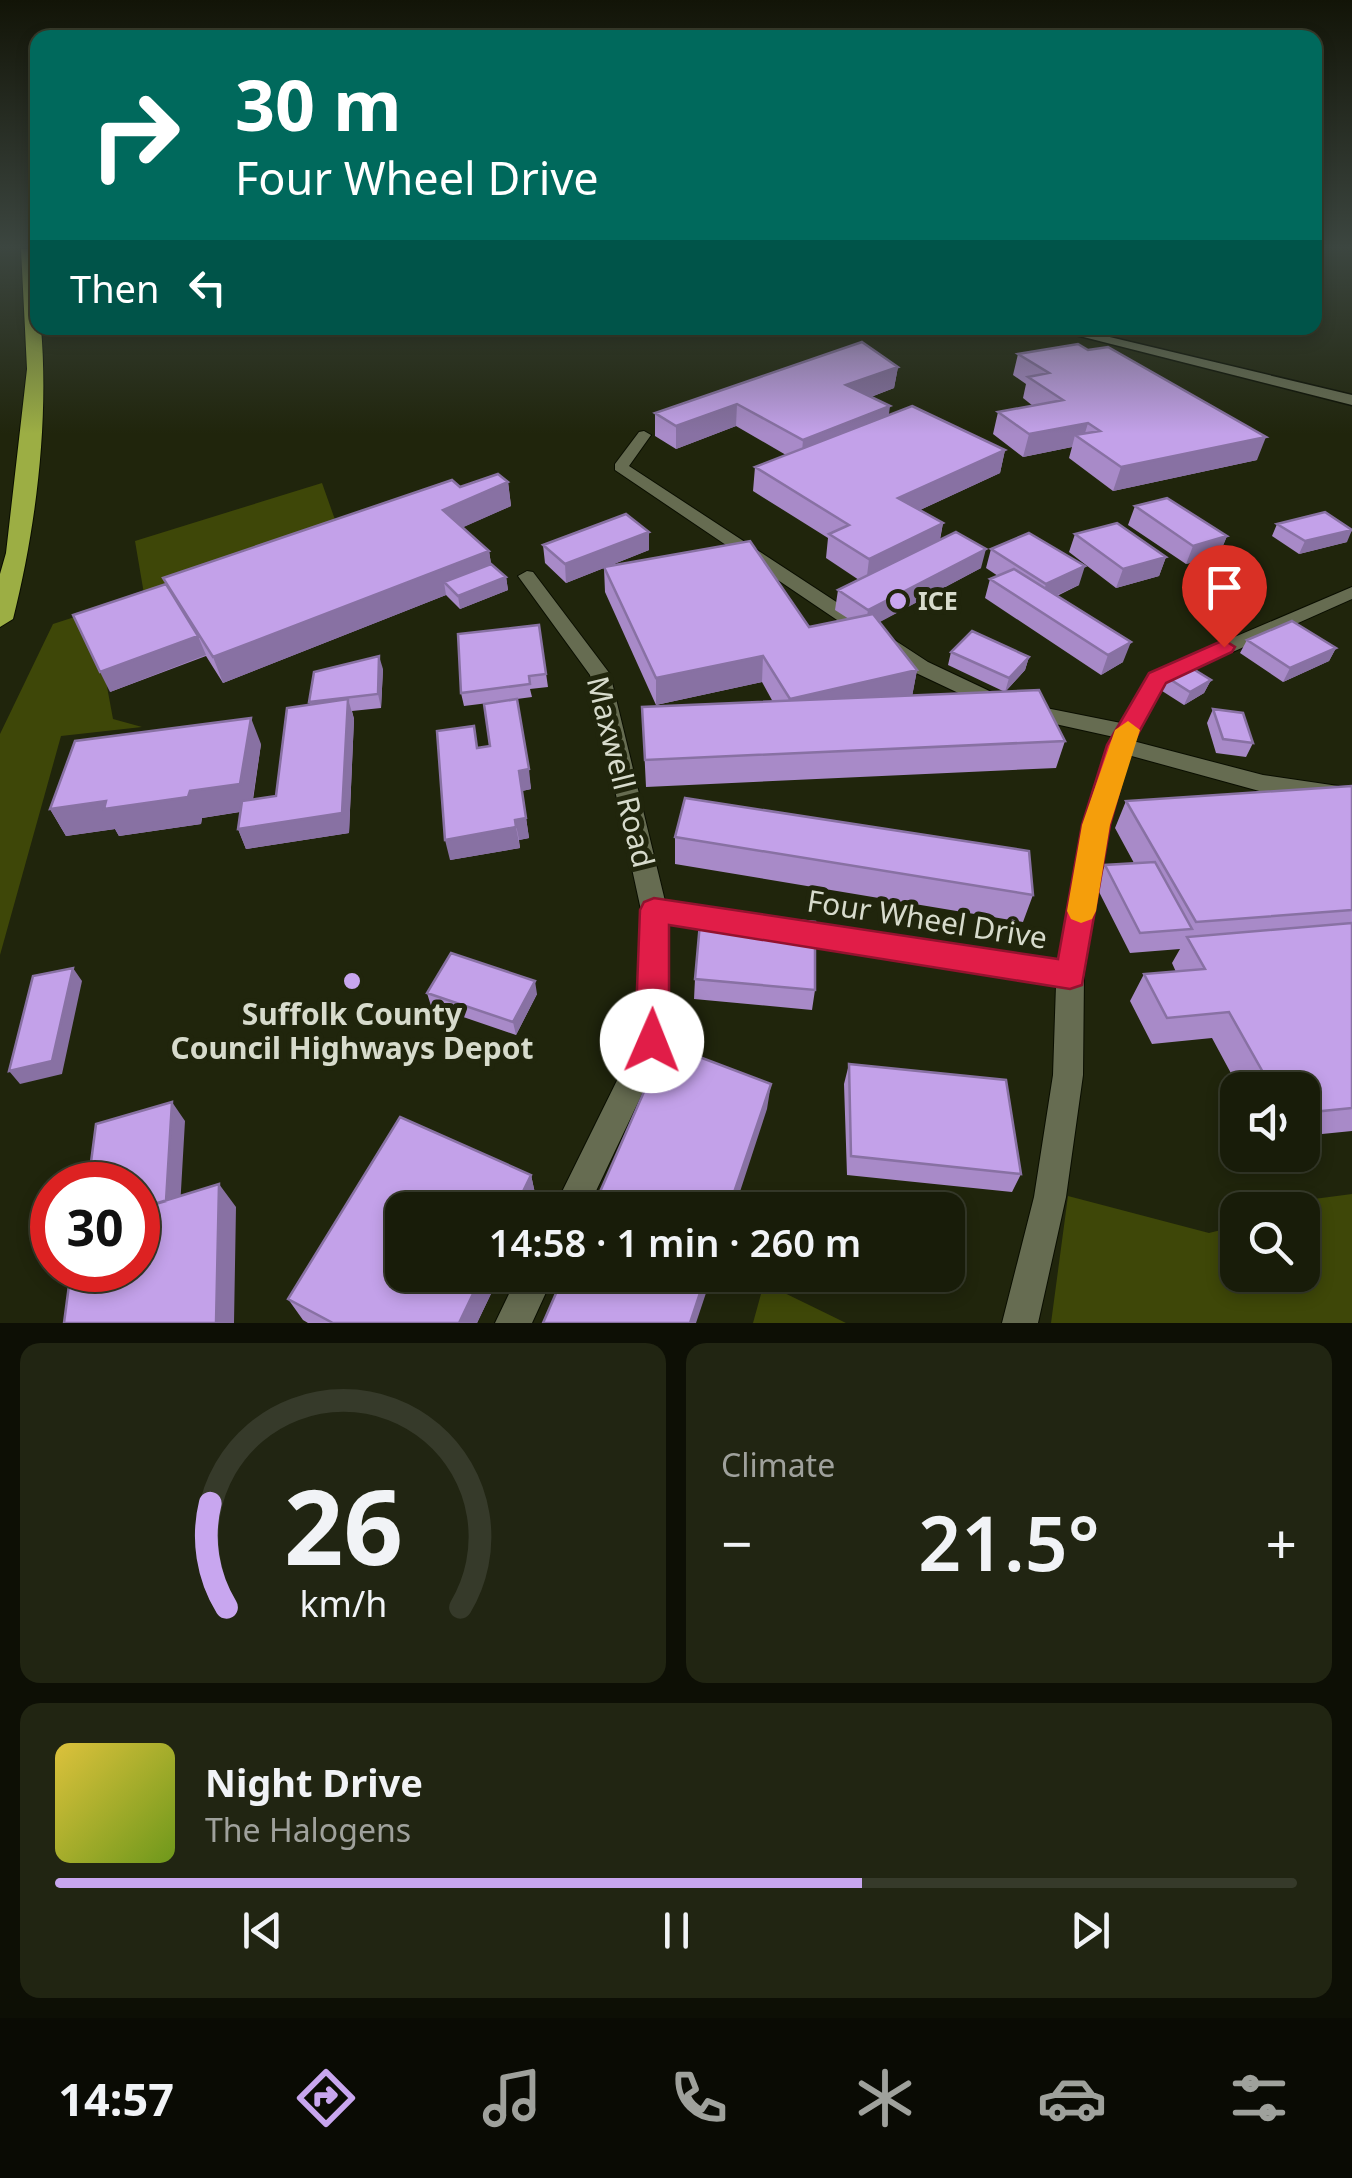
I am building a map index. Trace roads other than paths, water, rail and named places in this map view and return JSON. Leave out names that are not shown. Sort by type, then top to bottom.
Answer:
[{"type":"highway","points":[[0,619],[18,553],[36,368],[34,335]]},
{"type":"street","points":[[1084,335],[1352,400]]},
{"type":"street","points":[[644,435],[620,467],[921,667],[965,691],[1018,710],[1123,738],[1214,773],[1304,792],[1352,797]]},
{"type":"street","name":"Maxwell Road","points":[[527,576],[600,674],[654,910],[652,1041],[579,1192]]},
{"type":"street","points":[[1020,1323],[1050,1197],[1066,1092],[1070,975],[1096,825],[1123,738],[1158,678],[1352,592]]},
{"type":"street","name":"Four Wheel Drive","points":[[654,910],[1070,975]]},
{"type":"street","points":[[513,1323],[528,1292]]},
{"type":"place","name":"ICE","points":[[898,601]]},
{"type":"place","name":"Suffolk County Council Highways Depot","points":[[352,981]]}]
